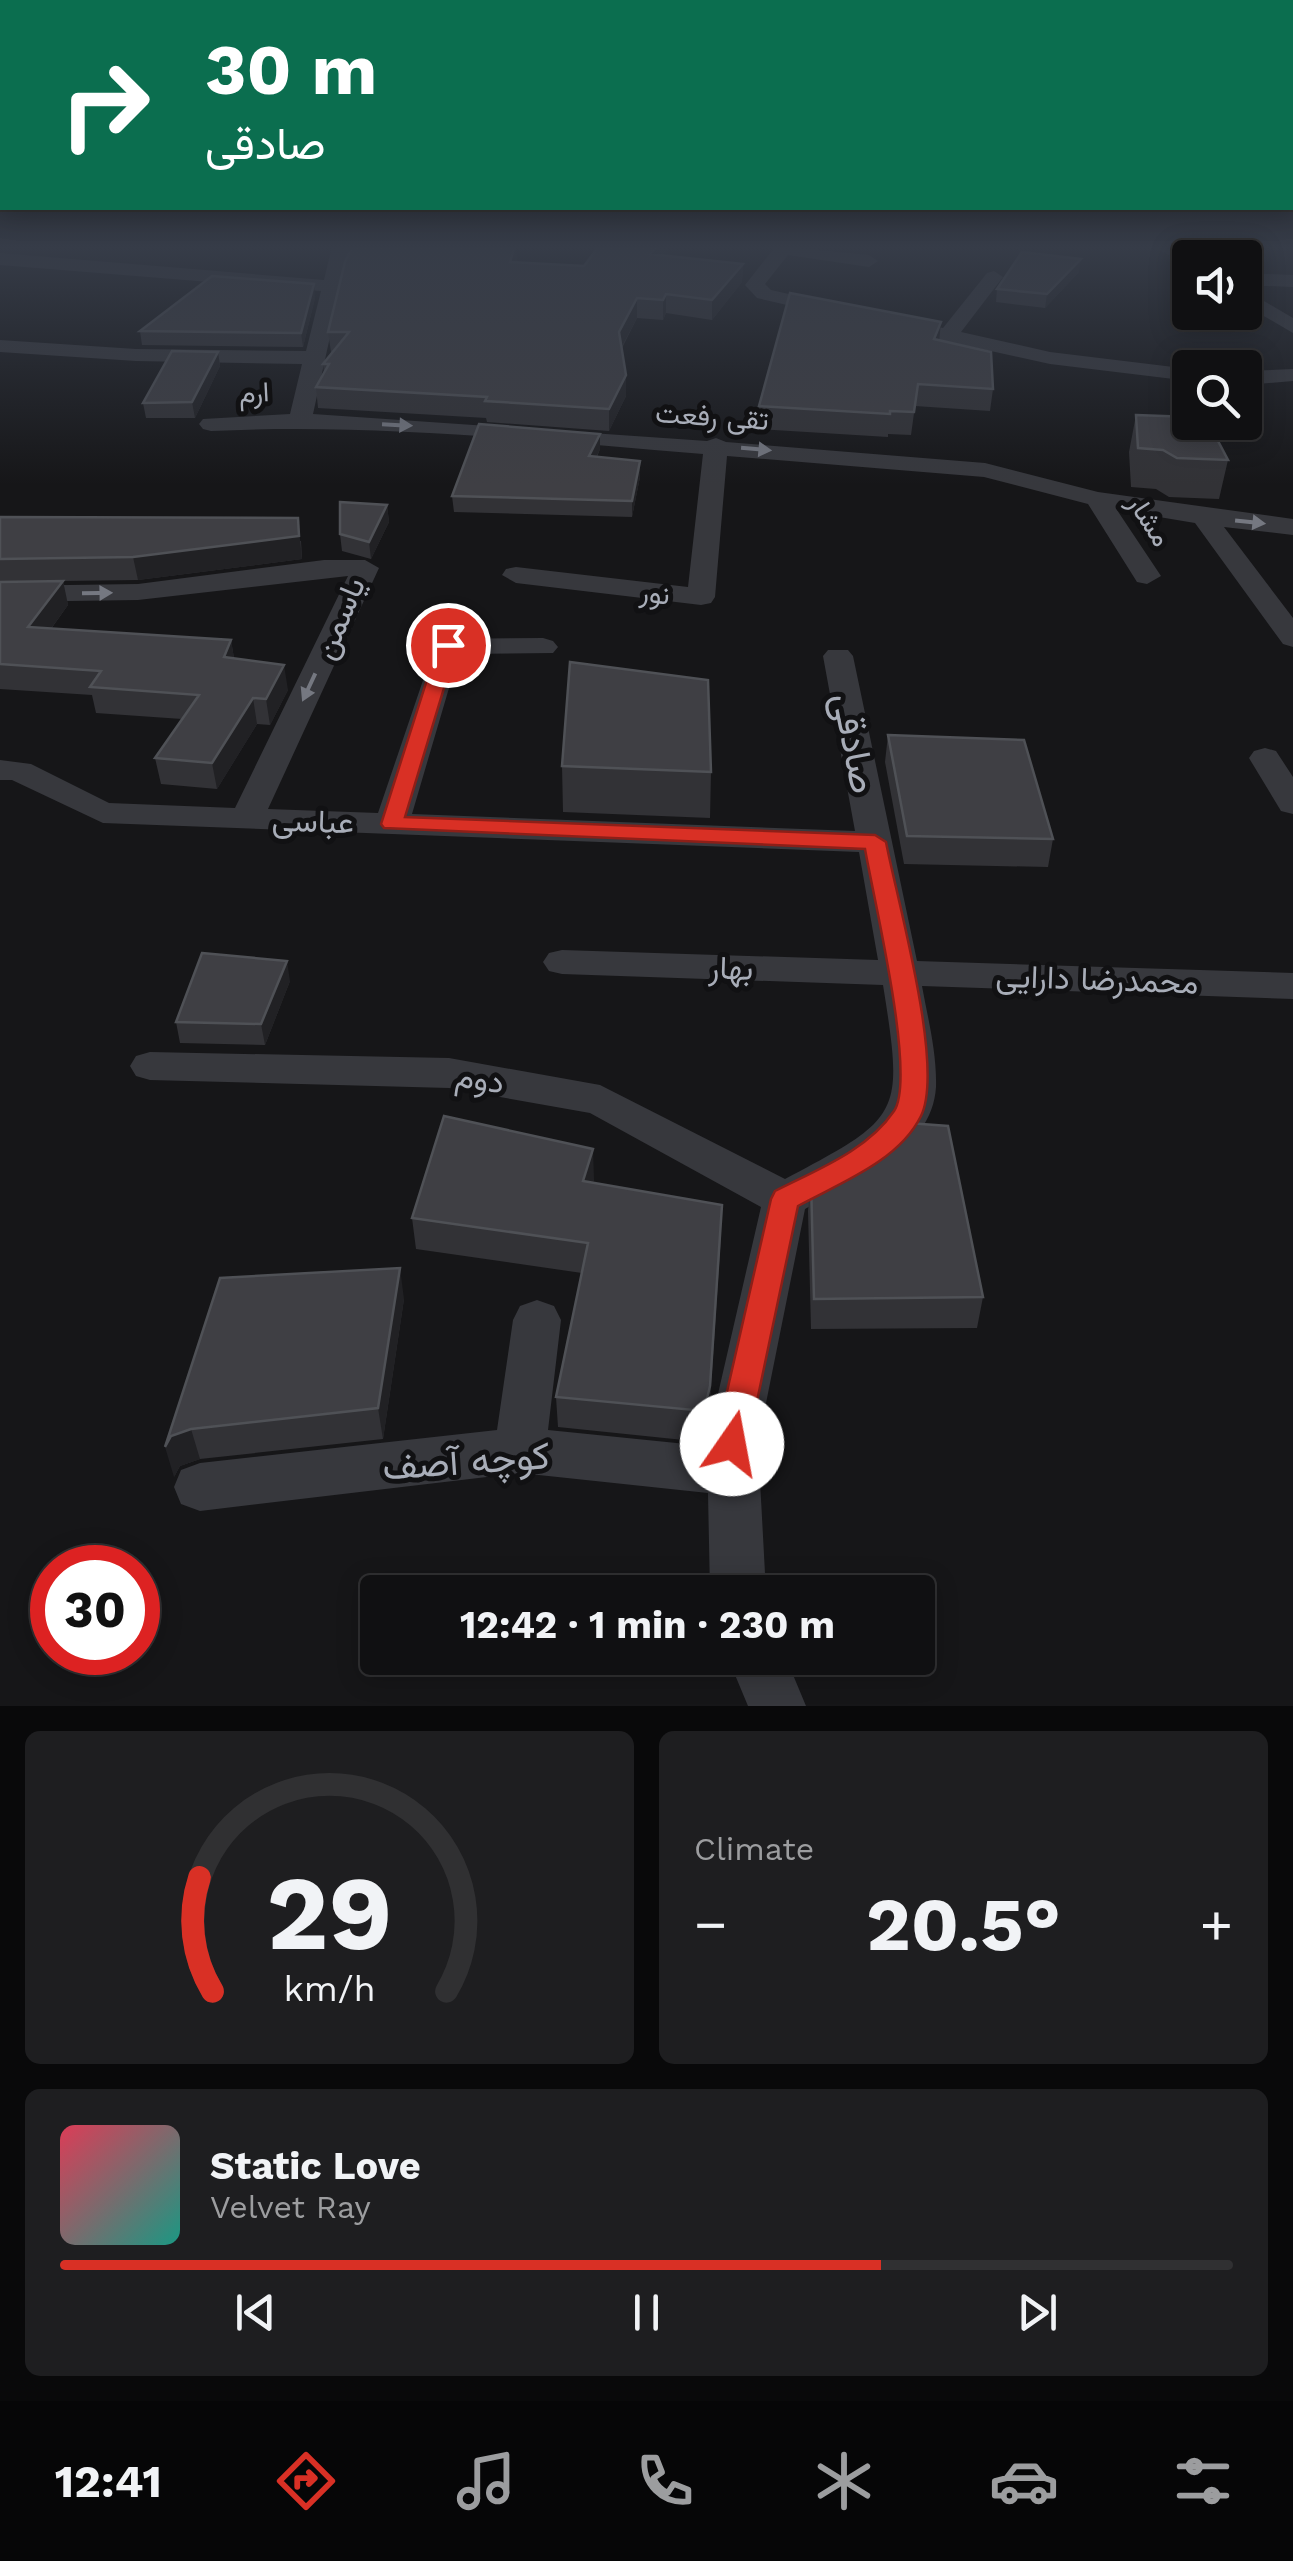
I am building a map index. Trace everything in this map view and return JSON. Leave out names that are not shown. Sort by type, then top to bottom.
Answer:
[{"type":"street","points":[[300,420],[323,326]]},
{"type":"street","points":[[902,326],[1050,358],[1172,373]]},
{"type":"street","points":[[948,336],[956,326]]},
{"type":"street","points":[[0,346],[136,355],[315,358]]},
{"type":"street","points":[[1262,377],[1293,375]]},
{"type":"street","name":"ارم","points":[[211,424],[300,420]]},
{"type":"street","name":"تقی رفعت","points":[[300,420],[716,445],[985,470],[1098,499],[1203,518],[1293,527]]},
{"type":"street","name":"نور","points":[[516,575],[701,598],[716,445]]},
{"type":"street","name":"مشار","points":[[1098,499],[1148,576]]},
{"type":"street","points":[[1203,518],[1293,638]]},
{"type":"street","points":[[138,592],[158,562]]},
{"type":"street","name":"یاسمن","points":[[0,594],[138,592],[324,568],[365,568],[247,818]]},
{"type":"street","points":[[392,824],[448,645],[544,648]]},
{"type":"street","name":"صادقی","points":[[785,1199],[873,1152],[909,1114],[915,1089],[914,1052],[900,973],[838,656]]},
{"type":"street","points":[[1293,758],[1265,758],[1293,804]]},
{"type":"street","name":"عباسی","points":[[0,770],[19,771],[103,812],[875,842]]},
{"type":"street","name":"بهار","points":[[562,962],[900,973]]},
{"type":"street","name":"محمدرضا دارایی","points":[[900,973],[1293,986]]},
{"type":"street","name":"دوم","points":[[150,1066],[449,1073],[600,1100],[785,1199]]},
{"type":"street","points":[[737,1575],[732,1444],[785,1199]]},
{"type":"street","points":[[520,1450],[538,1320]]},
{"type":"street","name":"کوچه آصف","points":[[200,1486],[520,1450],[732,1472]]},
{"type":"street","points":[[764,1675],[777,1706]]},
{"type":"building","points":[[147,326],[303,326],[301,333],[140,331]]},
{"type":"building","points":[[330,326],[622,326],[619,332],[626,375],[609,409],[316,387],[329,364],[323,364],[349,332],[328,332]]},
{"type":"building","points":[[781,326],[940,326],[934,339],[991,352],[993,389],[918,384],[914,412],[759,406]]},
{"type":"building","points":[[172,351],[218,352],[192,402],[143,403]]},
{"type":"building","points":[[1136,415],[1172,416],[1172,440],[1217,440],[1228,460],[1177,458],[1163,450],[1138,448]]},
{"type":"building","points":[[479,424],[600,434],[589,456],[640,461],[632,501],[452,496]]},
{"type":"building","points":[[340,502],[387,505],[369,542],[340,534]]},
{"type":"building","points":[[0,517],[298,518],[299,536],[133,557],[0,559]]},
{"type":"building","points":[[63,581],[28,627],[231,640],[224,657],[284,665],[266,699],[253,698],[212,763],[155,758],[199,695],[90,687],[101,671],[0,664],[0,582]]},
{"type":"building","points":[[570,662],[708,680],[711,772],[562,766]]},
{"type":"building","points":[[888,735],[1024,740],[1053,839],[907,836]]},
{"type":"building","points":[[202,953],[287,961],[261,1024],[176,1022]]},
{"type":"building","points":[[444,1116],[593,1149],[583,1181],[722,1205],[710,1386],[704,1411],[556,1397],[588,1243],[412,1218]]},
{"type":"building","points":[[908,1123],[948,1126],[983,1297],[814,1299],[811,1181]]},
{"type":"building","points":[[400,1268],[378,1408],[191,1429],[171,1436],[165,1447],[220,1278]]},
{"type":"route","points":[[448,645],[392,824],[875,842],[914,1052],[915,1089],[909,1114],[873,1152],[785,1199],[732,1444]]}]
